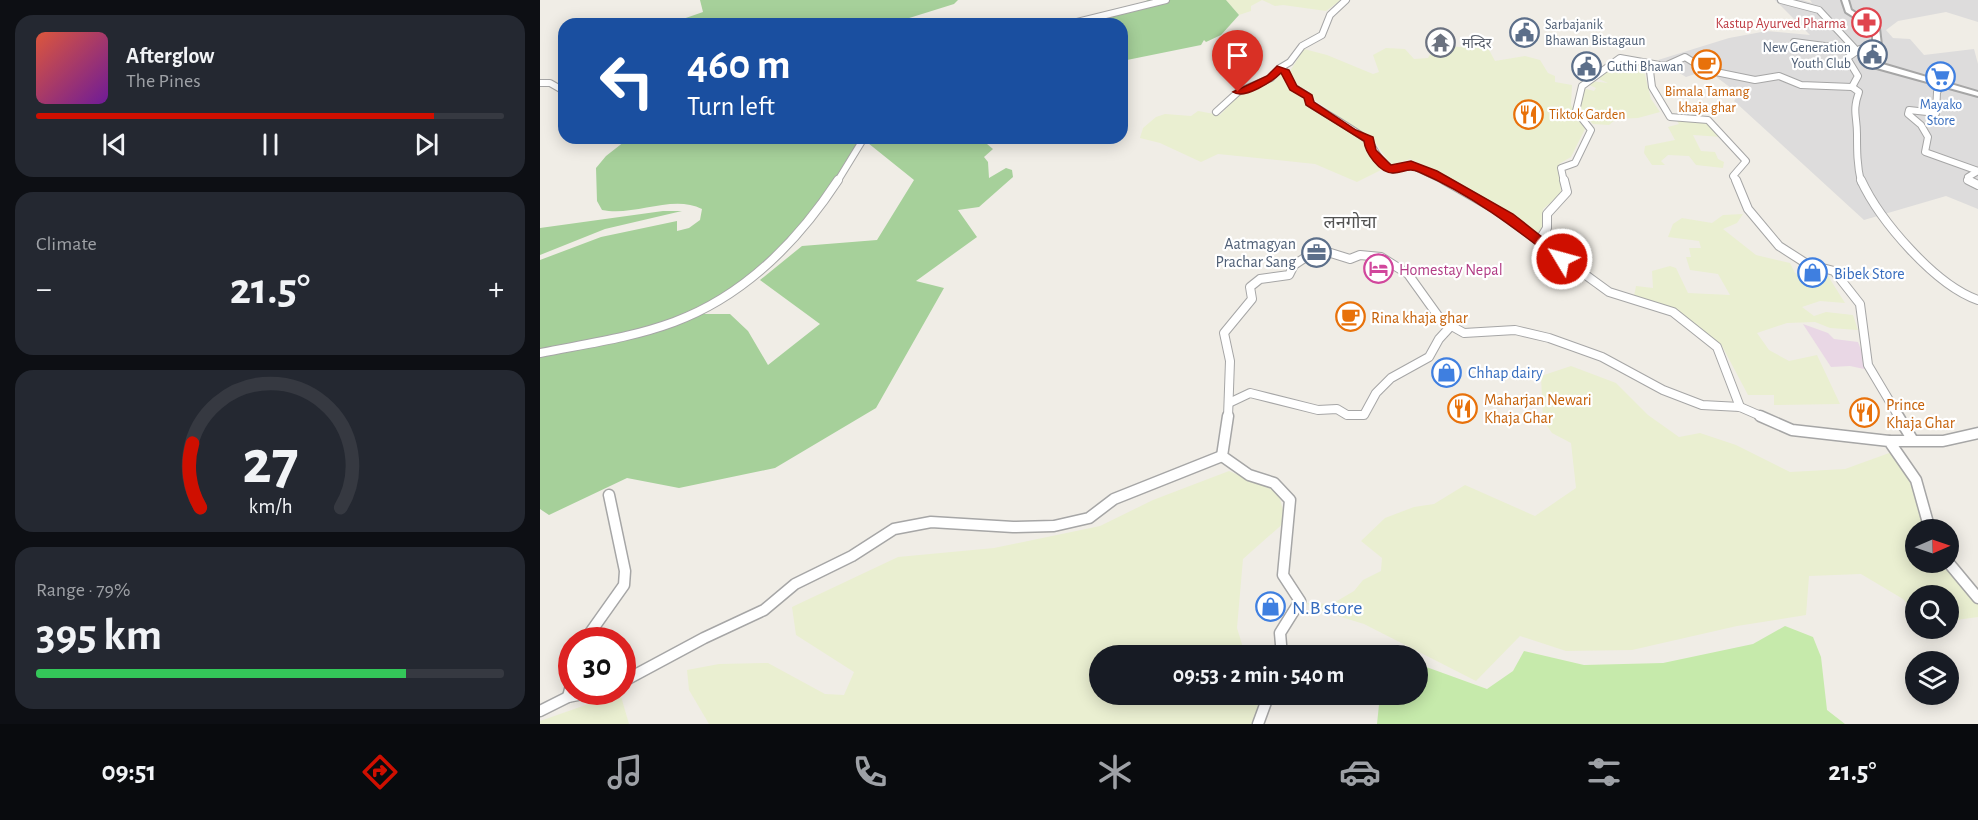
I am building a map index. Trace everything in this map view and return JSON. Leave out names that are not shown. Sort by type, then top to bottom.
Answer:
[{"type":"street","points":[[1093,18],[1166,0]]},
{"type":"street","points":[[1216,112],[1238,92],[1271,78],[1280,68],[1290,62],[1302,46],[1322,35],[1325,20],[1330,12],[1346,0]]},
{"type":"street","points":[[1781,0],[1819,10],[1858,52]]},
{"type":"street","points":[[1845,0],[1848,11],[1876,28],[1877,45],[1869,57],[1876,65],[1978,94]]},
{"type":"street","points":[[1794,42],[1818,47],[1850,48],[1858,52]]},
{"type":"street","points":[[1852,87],[1857,72],[1847,58],[1860,49],[1877,45]]},
{"type":"street","points":[[1539,242],[1547,228],[1547,214],[1567,192],[1561,168],[1575,163],[1591,130],[1576,111],[1582,86],[1620,58],[1665,66],[1685,57],[1706,70],[1755,80],[1779,76],[1801,85],[1852,87],[1859,93],[1853,107],[1857,134],[1855,151],[1861,181],[1875,207],[1930,270],[1964,295],[1978,300]]},
{"type":"street","points":[[1650,63],[1652,87],[1670,117],[1708,120],[1746,161],[1733,176],[1742,190],[1748,209],[1779,246],[1807,264],[1834,271],[1860,304],[1868,365],[1912,439]]},
{"type":"street","points":[[1280,68],[1286,72],[1293,87],[1309,97],[1309,103],[1369,140],[1371,151],[1387,167],[1392,170],[1411,165],[1433,174],[1509,217],[1539,242],[1609,292],[1673,312],[1717,347],[1740,407]]},
{"type":"street","points":[[540,82],[550,83],[558,88]]},
{"type":"street","points":[[1943,83],[1937,92],[1936,113],[1909,110],[1908,114],[1921,125],[1928,137],[1924,147],[1927,153],[1978,171]]},
{"type":"street","points":[[540,353],[658,326],[690,315],[745,284],[766,268],[807,226],[860,144]]},
{"type":"street","points":[[1978,171],[1968,177],[1968,180],[1978,185]]},
{"type":"street","points":[[1222,456],[1231,402],[1228,387],[1230,358],[1224,347],[1224,333],[1238,319],[1252,299],[1250,286],[1260,279],[1289,275],[1294,265],[1317,249],[1350,259],[1360,255],[1381,257],[1408,274],[1436,314],[1450,327],[1464,333],[1515,330],[1549,338],[1602,357],[1663,390],[1702,405],[1740,407],[1792,430],[1889,441],[1912,439],[1942,441],[1978,433]]},
{"type":"street","points":[[1231,402],[1250,393],[1256,393],[1318,410],[1337,409],[1347,415],[1364,415],[1383,386],[1410,366],[1422,363],[1450,327]]},
{"type":"street","points":[[1889,441],[1916,480],[1927,519]]},
{"type":"street","points":[[1222,456],[1249,475],[1274,483],[1290,500],[1283,574],[1300,601],[1280,633],[1281,645]]},
{"type":"street","points":[[636,674],[764,609],[795,584],[852,556],[894,529],[931,522],[1013,527],[1054,526],[1082,521],[1101,511],[1114,499],[1222,456]]},
{"type":"street","points":[[594,627],[624,585],[625,571],[609,495]]},
{"type":"street","points":[[1957,573],[1978,598]]},
{"type":"street","points":[[540,711],[558,702]]},
{"type":"street","points":[[1258,724],[1265,705]]},
{"type":"shaded area","points":[[1775,0],[1802,0],[1812,3],[1810,0],[1978,0],[1978,22],[1946,12],[1898,21],[1886,30],[1893,38],[1910,39],[1924,55],[1974,49],[1978,64],[1978,209],[1946,196],[1864,220],[1734,101],[1739,94],[1707,70],[1686,77],[1658,60],[1729,38],[1767,31],[1810,35]]},
{"type":"shaded area","points":[[1803,324],[1828,333],[1834,339],[1858,342],[1869,370],[1850,366],[1831,367]]},
{"type":"green space","points":[[700,0],[958,0],[954,4],[909,18],[686,18],[703,12]]},
{"type":"green space","points":[[1148,0],[1226,0],[1239,15],[1221,35],[1206,42],[1204,40],[1201,45],[1128,60],[1128,18],[1096,18],[1126,11]]},
{"type":"green space","points":[[1226,0],[1262,0],[1251,6],[1251,11],[1239,15]]},
{"type":"green space","points":[[1262,0],[1341,0],[1326,11],[1275,6]]},
{"type":"green space","points":[[1435,46],[1488,48],[1495,61],[1525,56],[1540,60],[1548,73],[1555,76],[1555,82],[1572,85],[1571,105],[1585,129],[1571,157],[1559,164],[1561,194],[1543,209],[1544,227],[1537,233],[1511,213],[1438,172],[1410,159],[1391,165],[1375,142],[1316,101],[1308,90],[1292,85],[1290,71],[1304,49],[1327,55],[1373,74],[1379,72],[1373,55],[1386,48],[1405,49],[1414,59],[1428,58]]},
{"type":"green space","points":[[1621,59],[1642,63],[1651,99],[1660,112],[1638,118],[1616,119],[1609,125],[1593,124],[1579,111],[1583,88],[1594,91],[1596,88],[1587,84],[1591,81],[1608,83],[1594,77]]},
{"type":"green space","points":[[1280,72],[1293,91],[1305,97],[1306,104],[1366,141],[1369,153],[1383,169],[1357,182],[1315,164],[1218,154],[1201,162],[1160,143],[1140,138],[1143,128],[1156,117],[1165,114],[1191,116],[1198,111],[1220,115],[1241,93],[1275,80]]},
{"type":"green space","points":[[1675,118],[1707,122],[1722,137],[1693,135],[1701,151],[1715,152],[1718,159],[1724,162],[1723,168],[1696,165],[1689,156],[1668,155],[1661,161],[1665,165],[1652,165],[1644,153],[1645,146],[1675,140],[1668,127],[1679,124]]},
{"type":"green space","points":[[621,144],[860,144],[806,223],[749,278],[701,306],[698,314],[730,314],[748,331],[768,365],[820,324],[760,280],[802,246],[877,240],[914,180],[869,144],[987,144],[993,149],[984,157],[988,162],[989,178],[1006,168],[1012,170],[1013,177],[979,207],[958,210],[977,237],[916,281],[944,288],[876,408],[775,468],[679,488],[627,478],[549,515],[540,509],[540,260],[601,237],[677,221],[677,231],[689,228],[700,220],[702,209],[678,204],[627,211],[602,210],[597,201],[596,168],[606,156]]},
{"type":"green space","points":[[663,211],[682,211],[605,229],[540,255],[540,228]]},
{"type":"green space","points":[[1743,214],[1737,223],[1723,229],[1756,255],[1790,263],[1795,273],[1805,276],[1828,276],[1845,303],[1820,301],[1802,307],[1814,316],[1826,312],[1853,315],[1858,330],[1830,328],[1815,322],[1787,323],[1757,333],[1769,350],[1789,361],[1817,355],[1840,404],[1774,405],[1774,395],[1748,395],[1721,344],[1669,307],[1634,296],[1636,286],[1653,288],[1652,271],[1670,266],[1676,268],[1688,293],[1730,295],[1718,274],[1690,270],[1686,257],[1691,257],[1689,248],[1701,248],[1699,241],[1668,237],[1673,224],[1682,218],[1712,223],[1723,215]]},
{"type":"green space","points":[[1571,366],[1616,383],[1648,415],[1679,437],[1700,433],[1736,445],[1790,472],[1845,469],[1892,452],[1909,479],[1922,519],[1905,519],[1905,573],[1953,573],[1978,604],[1978,617],[1959,620],[1959,585],[1905,585],[1905,601],[1861,574],[1809,576],[1806,615],[1737,626],[1632,650],[1566,651],[1520,636],[1476,681],[1428,657],[1428,645],[1405,645],[1364,624],[1315,609],[1306,603],[1332,604],[1354,591],[1363,580],[1381,571],[1382,558],[1361,541],[1385,518],[1414,507],[1434,504],[1465,485],[1535,516],[1576,488],[1571,443],[1552,433],[1543,420],[1541,376]]},
{"type":"green space","points":[[1229,471],[1278,492],[1286,521],[1243,559],[1237,628],[1242,645],[1089,645],[1089,705],[1266,705],[1261,724],[709,724],[689,690],[687,670],[719,664],[768,663],[825,694],[844,695],[854,672],[796,635],[792,607],[898,557],[994,548],[1100,526],[1153,500]]},
{"type":"green space","points":[[1785,626],[1813,637],[1821,657],[1827,710],[1845,724],[1377,724],[1379,705],[1428,705],[1428,668],[1487,689],[1513,671],[1524,651],[1584,665],[1663,663],[1753,644]]},
{"type":"green space","points":[[586,705],[623,705],[629,724],[540,724],[540,721]]},
{"type":"building","points":[[1376,255],[1385,259],[1381,268],[1371,266]]},
{"type":"place","name":"Kastup Ayurved Pharma","points":[[1867,23]]},
{"type":"place","name":"Sarbajanik Bhawan Bistagaun","points":[[1524,32]]},
{"type":"place","name":"मन्दिर","points":[[1441,43]]},
{"type":"place","name":"New Generation Youth Club","points":[[1872,55]]},
{"type":"place","name":"Bimala Tamang khaja ghar","points":[[1707,64]]},
{"type":"place","name":"Guthi Bhawan","points":[[1586,66]]},
{"type":"place","name":"Mayako Store","points":[[1941,77]]},
{"type":"place","name":"Tiktok Garden","points":[[1528,114]]},
{"type":"place","name":"Aatmagyan Prachar Sang","points":[[1317,252]]},
{"type":"place","name":"Homestay Nepal","points":[[1378,269]]},
{"type":"place","name":"Bibek Store","points":[[1813,273]]},
{"type":"place","name":"Rina khaja ghar","points":[[1350,317]]},
{"type":"place","name":"Chhap dairy","points":[[1447,372]]},
{"type":"place","name":"Maharjan Newari Khaja Ghar","points":[[1463,408]]},
{"type":"place","name":"Prince Khaja Ghar","points":[[1865,413]]},
{"type":"place","name":"N.B store","points":[[1271,607]]},
{"type":"district","name":"लनगोचा","points":[[1350,222]]},
{"type":"route","points":[[1238,92],[1271,78],[1280,68],[1286,72],[1293,87],[1309,97],[1309,103],[1369,140],[1371,151],[1387,167],[1392,170],[1411,165],[1433,174],[1509,217],[1562,259]]}]
